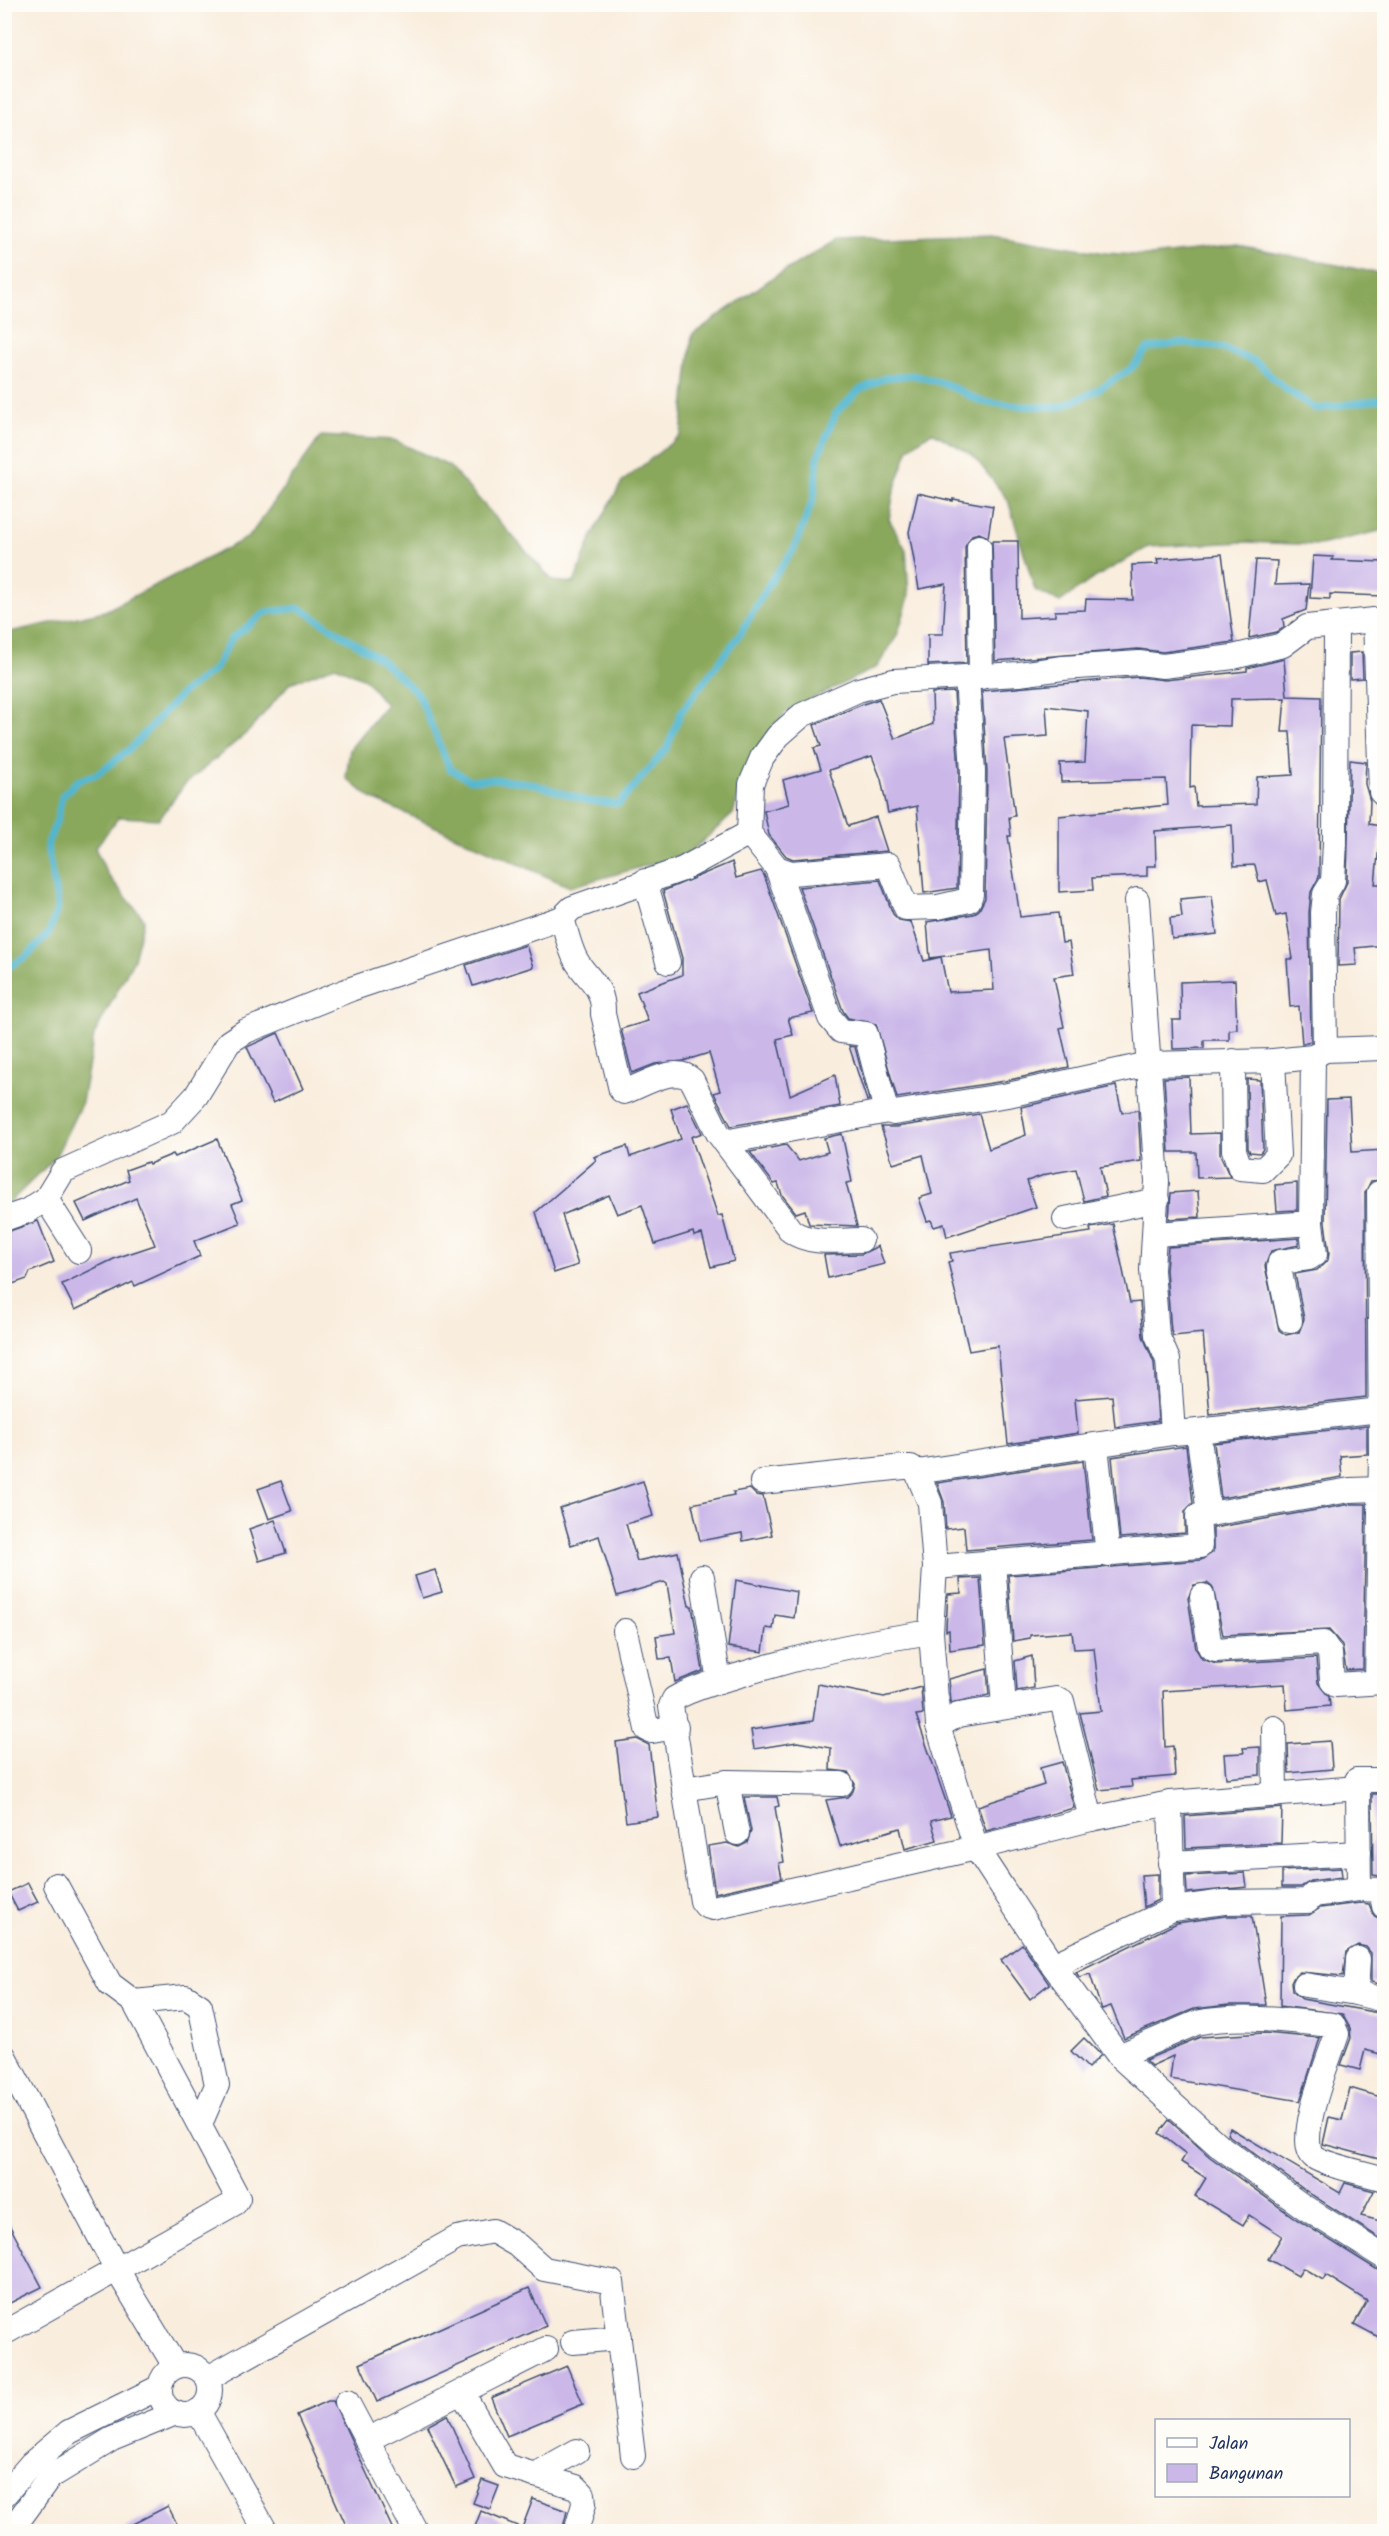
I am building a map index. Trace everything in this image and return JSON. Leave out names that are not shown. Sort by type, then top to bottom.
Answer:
[{"type":"street","points":[[777,868],[791,873],[889,865],[893,869],[906,908],[938,907],[969,900],[971,894],[974,677],[979,547]]},
{"type":"street","points":[[888,1111],[866,1034],[841,1031],[830,1018],[777,868],[749,833],[751,784],[758,766],[778,736],[802,715],[858,690],[880,683],[1139,663],[1163,666],[1233,657],[1283,645],[1307,627],[1380,619],[1381,792],[1384,795]]},
{"type":"street","points":[[1290,1321],[1280,1262],[1309,1258],[1315,1254],[1311,1223],[1323,913],[1325,894],[1333,881],[1335,842],[1336,624]]},
{"type":"street","points":[[4,1219],[27,1211],[46,1198],[63,1171],[172,1122],[196,1096],[229,1042],[246,1031],[351,989],[562,918],[572,908],[683,870],[749,833]]},
{"type":"street","points":[[645,882],[668,962]]},
{"type":"street","points":[[1137,900],[1157,1200],[1152,1270],[1154,1302],[1157,1335],[1168,1360],[1173,1433]]},
{"type":"street","points":[[562,918],[575,958],[591,978],[603,1002],[603,1014],[621,1090],[624,1092],[677,1072],[687,1075],[692,1080],[724,1142],[791,1231],[800,1236],[823,1240],[861,1240]]},
{"type":"street","points":[[724,1142],[888,1111],[901,1113],[997,1097],[1149,1064],[1273,1061],[1319,1053],[1384,1048]]},
{"type":"street","points":[[1233,1061],[1234,1150],[1240,1168],[1263,1170],[1278,1155],[1273,1061]]},
{"type":"street","points":[[1202,1596],[1210,1647],[1215,1650],[1323,1643],[1330,1653],[1332,1681],[1336,1685],[1381,1681],[1382,1265],[1378,1193]]},
{"type":"street","points":[[46,1198],[79,1251]]},
{"type":"street","points":[[1065,1219],[1157,1200]]},
{"type":"street","points":[[1156,1234],[1311,1223]]},
{"type":"street","points":[[917,1472],[1173,1433],[1380,1410]]},
{"type":"street","points":[[1198,1431],[1209,1514]]},
{"type":"street","points":[[1096,1446],[1108,1555]]},
{"type":"street","points":[[762,1482],[904,1467],[911,1467],[917,1472],[930,1503],[935,1567],[931,1632],[938,1726],[976,1848],[1053,1965],[1119,2056],[1218,2145],[1304,2207],[1384,2257]]},
{"type":"street","points":[[935,1567],[1200,1546],[1198,1516],[1350,1490],[1380,1489]]},
{"type":"street","points":[[993,1562],[1004,1707]]},
{"type":"street","points":[[702,1577],[719,1681]]},
{"type":"street","points":[[626,1631],[647,1729],[652,1731],[675,1727]]},
{"type":"street","points":[[931,1632],[864,1642],[803,1656],[719,1681],[674,1699],[671,1706],[702,1901],[709,1908],[976,1848],[1090,1819],[1170,1803],[1358,1788]]},
{"type":"street","points":[[938,1726],[958,1715],[1056,1699],[1062,1701],[1090,1819]]},
{"type":"street","points":[[1274,1728],[1275,1795]]},
{"type":"street","points":[[1359,1889],[1357,1780],[1384,1780]]},
{"type":"street","points":[[684,1789],[727,1782],[841,1784]]},
{"type":"street","points":[[727,1782],[737,1833]]},
{"type":"street","points":[[1170,1803],[1173,1909]]},
{"type":"street","points":[[1170,1863],[1359,1853]]},
{"type":"street","points":[[4,2333],[237,2201],[238,2194],[134,2002],[110,1984],[56,1885]]},
{"type":"street","points":[[1053,1965],[1173,1909],[1224,1902],[1308,1901],[1313,1895],[1359,1889],[1381,1890],[1384,1906]]},
{"type":"street","points":[[1356,1993],[1358,1959]]},
{"type":"street","points":[[1305,1985],[1384,2000]]},
{"type":"street","points":[[134,2002],[186,1997],[200,2006],[217,2085],[200,2124]]},
{"type":"street","points":[[1119,2056],[1208,2020],[1259,2019],[1333,2025],[1337,2034],[1308,2127],[1306,2145],[1316,2158],[1384,2179]]},
{"type":"street","points":[[4,2056],[117,2270],[176,2366]]},
{"type":"street","points":[[208,2378],[457,2238],[493,2231],[517,2245],[544,2270],[612,2282],[633,2456]]},
{"type":"street","points":[[573,2342],[619,2338]]},
{"type":"street","points":[[367,2440],[463,2394],[546,2349]]},
{"type":"street","points":[[10,2532],[32,2502],[50,2477],[112,2439],[187,2412],[209,2397],[208,2378],[194,2366],[176,2366],[168,2371],[160,2387],[69,2432],[31,2464],[8,2491],[32,2502]]},
{"type":"street","points":[[160,2387],[164,2404],[187,2412],[266,2532]]},
{"type":"street","points":[[463,2394],[504,2466],[576,2487],[583,2494],[584,2505],[576,2532]]},
{"type":"street","points":[[347,2402],[416,2532]]},
{"type":"street","points":[[534,2475],[577,2451]]},
{"type":"green space","points":[[992,234],[1106,253],[1150,256],[1239,246],[1384,274],[1384,530],[1319,545],[1244,542],[1148,547],[1091,580],[1060,602],[1035,590],[1008,500],[973,455],[932,432],[909,448],[894,491],[889,519],[906,550],[909,597],[897,636],[877,667],[787,711],[747,764],[733,814],[688,854],[570,887],[371,798],[346,778],[350,749],[386,705],[365,679],[335,666],[290,683],[249,731],[184,785],[159,819],[119,817],[95,848],[108,875],[144,919],[134,959],[94,1035],[82,1102],[55,1158],[5,1207],[5,633],[105,611],[249,537],[321,436],[394,440],[449,466],[553,581],[574,583],[592,536],[622,482],[681,435],[692,335],[768,281],[836,240]]},
{"type":"building","points":[[918,493],[953,501],[953,499],[993,506],[988,537],[979,533],[972,535],[965,547],[967,663],[928,665],[928,634],[943,634],[946,584],[919,589],[909,532]]},
{"type":"building","points":[[992,541],[1018,541],[1019,618],[1055,616],[1055,611],[1085,610],[1086,599],[1133,600],[1132,565],[1158,564],[1157,559],[1222,554],[1234,642],[1163,652],[1138,649],[995,661]]},
{"type":"building","points":[[1313,556],[1333,557],[1332,560],[1384,562],[1384,596],[1330,594],[1330,599],[1310,598]]},
{"type":"building","points":[[1256,560],[1277,561],[1275,585],[1309,584],[1306,610],[1283,619],[1284,627],[1277,632],[1249,638]]},
{"type":"building","points":[[1362,652],[1363,678],[1350,679],[1350,653]]},
{"type":"building","points":[[1284,659],[1287,696],[1321,697],[1319,877],[1311,892],[1309,913],[1311,1042],[1302,1044],[1299,1006],[1290,1007],[1287,959],[1293,959],[1286,914],[1276,916],[1267,880],[1259,882],[1255,865],[1234,866],[1232,825],[1155,831],[1156,866],[1147,866],[1147,876],[1092,878],[1093,890],[1059,892],[1059,816],[1168,805],[1166,779],[1061,782],[1060,763],[1085,762],[1088,711],[1046,706],[1048,736],[1004,739],[1015,816],[1009,817],[1011,836],[1008,836],[1020,917],[1058,913],[1062,943],[1069,942],[1074,974],[1054,977],[1064,1027],[1060,1028],[1069,1067],[1005,1081],[897,1098],[876,1024],[848,1018],[843,1011],[799,887],[880,880],[893,914],[899,920],[911,922],[924,961],[941,957],[948,992],[994,990],[991,950],[930,958],[927,922],[973,914],[979,910],[985,898],[987,772],[982,691],[1139,677],[1165,680],[1247,671],[1247,668]],"holes":[[[1285,698],[1282,732],[1290,732],[1293,775],[1257,777],[1256,804],[1196,806],[1194,787],[1190,788],[1191,725],[1230,726],[1231,699]]]},
{"type":"building","points":[[954,692],[959,772],[957,888],[924,893],[917,806],[888,813],[881,779],[872,756],[829,770],[848,826],[876,817],[887,851],[793,859],[786,856],[769,835],[764,811],[789,804],[783,780],[821,769],[814,748],[821,746],[814,725],[879,699],[895,739],[933,724],[932,693]]},
{"type":"building","points":[[1350,760],[1366,762],[1365,784],[1370,801],[1369,824],[1381,826],[1375,884],[1384,884],[1384,945],[1355,948],[1357,965],[1338,966],[1339,899],[1347,882]]},
{"type":"building","points":[[732,862],[736,878],[761,871],[764,875],[813,1013],[788,1018],[793,1035],[777,1039],[790,1095],[835,1075],[840,1106],[731,1126],[714,1093],[720,1091],[709,1053],[683,1061],[655,1064],[632,1073],[621,1029],[648,1021],[637,992],[682,975],[682,958],[663,891]]},
{"type":"building","points":[[1212,896],[1217,934],[1172,939],[1170,918],[1182,917],[1180,899]]},
{"type":"building","points":[[526,945],[533,967],[473,986],[466,965]]},
{"type":"building","points":[[1235,980],[1237,1029],[1229,1030],[1229,1040],[1204,1040],[1204,1048],[1173,1049],[1172,1020],[1181,1020],[1180,982]]},
{"type":"building","points":[[278,1033],[303,1089],[273,1103],[247,1047]]},
{"type":"building","points":[[849,1046],[855,1047],[869,1100],[867,1101]]},
{"type":"building","points":[[1189,1077],[1191,1134],[1220,1133],[1220,1155],[1230,1177],[1197,1178],[1196,1152],[1169,1152],[1164,1078]]},
{"type":"building","points":[[1247,1079],[1260,1080],[1263,1149],[1260,1153],[1250,1152],[1248,1148]]},
{"type":"building","points":[[1116,1086],[1122,1113],[1138,1110],[1141,1161],[1100,1167],[1106,1196],[1084,1201],[1076,1169],[1047,1174],[1027,1181],[1036,1207],[947,1237],[944,1224],[934,1227],[931,1220],[927,1221],[919,1198],[932,1194],[923,1155],[893,1164],[881,1127],[896,1127],[979,1114],[989,1149],[1026,1135],[1021,1107]]},
{"type":"building","points":[[1349,1099],[1352,1152],[1384,1150],[1384,1180],[1371,1181],[1365,1193],[1366,1397],[1210,1415],[1203,1333],[1173,1336],[1171,1331],[1166,1270],[1168,1247],[1299,1238],[1299,1245],[1271,1251],[1265,1266],[1279,1330],[1286,1335],[1299,1332],[1304,1319],[1295,1274],[1317,1270],[1328,1260],[1329,1253],[1325,1222],[1327,1100]]},
{"type":"building","points":[[687,1103],[702,1133],[691,1137],[718,1216],[722,1215],[734,1261],[711,1267],[702,1234],[694,1236],[693,1232],[655,1244],[642,1205],[617,1214],[609,1195],[562,1215],[578,1265],[554,1273],[536,1212],[596,1160],[594,1157],[627,1146],[630,1157],[681,1139],[671,1109]]},
{"type":"building","points":[[842,1134],[852,1182],[846,1183],[857,1226],[809,1224],[805,1210],[796,1213],[782,1195],[778,1183],[774,1184],[750,1152],[786,1145],[799,1161],[828,1152],[824,1138]]},
{"type":"building","points":[[217,1139],[242,1200],[232,1204],[240,1223],[194,1241],[200,1256],[135,1286],[133,1282],[75,1310],[62,1284],[116,1258],[155,1245],[136,1198],[85,1221],[76,1203],[129,1180],[126,1170],[173,1154],[175,1157]]},
{"type":"building","points":[[1297,1183],[1297,1210],[1277,1211],[1275,1185]]},
{"type":"building","points":[[1198,1191],[1200,1217],[1169,1219],[1171,1193]]},
{"type":"building","points":[[38,1221],[54,1262],[30,1272],[27,1279],[4,1287],[4,1233]]},
{"type":"building","points":[[1113,1224],[1130,1303],[1140,1302],[1143,1336],[1154,1363],[1158,1421],[1115,1427],[1112,1396],[1075,1399],[1078,1433],[1008,1444],[998,1346],[969,1351],[948,1262],[952,1261],[950,1253],[1091,1232],[1090,1228]]},
{"type":"building","points":[[878,1246],[884,1264],[828,1278],[824,1255],[862,1254]]},
{"type":"building","points":[[1367,1426],[1367,1454],[1340,1456],[1342,1477],[1221,1498],[1214,1443]]},
{"type":"building","points":[[1186,1446],[1193,1503],[1185,1511],[1185,1533],[1120,1538],[1112,1457]]},
{"type":"building","points":[[1083,1461],[1092,1540],[966,1550],[964,1527],[946,1529],[944,1502],[937,1483]]},
{"type":"building","points":[[281,1481],[292,1511],[269,1519],[258,1489]]},
{"type":"building","points":[[643,1481],[653,1516],[626,1524],[637,1561],[678,1552],[689,1606],[692,1606],[703,1671],[675,1682],[671,1658],[659,1659],[656,1636],[675,1633],[667,1584],[664,1582],[617,1596],[599,1536],[571,1545],[560,1508]]},
{"type":"building","points":[[750,1489],[756,1495],[763,1496],[772,1535],[743,1541],[742,1533],[700,1541],[692,1504],[734,1495],[733,1492]]},
{"type":"building","points":[[1351,1504],[1366,1504],[1363,1669],[1346,1670],[1342,1645],[1329,1630],[1223,1635],[1213,1588],[1207,1583],[1194,1585],[1188,1598],[1196,1649],[1202,1659],[1216,1664],[1316,1658],[1318,1683],[1329,1697],[1330,1706],[1287,1710],[1285,1684],[1163,1691],[1165,1747],[1173,1746],[1175,1776],[1131,1780],[1132,1787],[1099,1790],[1080,1713],[1101,1711],[1094,1648],[1074,1649],[1072,1632],[1030,1635],[1030,1638],[1013,1641],[1008,1575],[1201,1560],[1213,1552],[1213,1528]]},
{"type":"building","points":[[275,1520],[286,1553],[259,1561],[249,1529]]},
{"type":"building","points":[[435,1570],[442,1592],[422,1598],[415,1576]]},
{"type":"building","points":[[980,1578],[985,1645],[950,1650],[949,1630],[946,1631],[948,1594],[961,1593],[960,1579]]},
{"type":"building","points":[[736,1580],[797,1592],[794,1618],[775,1615],[773,1629],[766,1628],[763,1652],[728,1647]]},
{"type":"building","points":[[1032,1656],[1034,1688],[1017,1691],[1015,1661]]},
{"type":"building","points":[[987,1669],[989,1695],[951,1703],[949,1679]]},
{"type":"building","points":[[818,1684],[884,1697],[921,1687],[923,1714],[916,1715],[951,1816],[931,1821],[937,1840],[905,1849],[900,1828],[840,1846],[826,1800],[847,1797],[853,1791],[855,1784],[848,1772],[830,1770],[831,1748],[797,1742],[754,1749],[751,1730],[813,1721]]},
{"type":"building","points":[[637,1739],[649,1745],[658,1817],[626,1822],[616,1742]]},
{"type":"building","points":[[1330,1741],[1332,1769],[1289,1773],[1288,1744]]},
{"type":"building","points":[[1260,1747],[1260,1775],[1226,1778],[1224,1754],[1244,1753],[1243,1748]]},
{"type":"building","points":[[1062,1762],[1074,1808],[986,1831],[978,1806],[1044,1785],[1040,1768]]},
{"type":"building","points":[[1372,1794],[1384,1794],[1384,1866],[1380,1866],[1380,1876],[1373,1875]]},
{"type":"building","points":[[744,1797],[777,1797],[779,1806],[775,1807],[784,1862],[779,1863],[782,1878],[715,1893],[708,1846],[727,1843],[739,1847],[747,1843],[751,1831]]},
{"type":"building","points":[[1282,1808],[1281,1843],[1186,1848],[1185,1816]]},
{"type":"building","points":[[1341,1868],[1342,1877],[1311,1881],[1301,1887],[1282,1887],[1282,1871]]},
{"type":"building","points":[[1245,1873],[1247,1887],[1187,1893],[1186,1876]]},
{"type":"building","points":[[1158,1874],[1158,1900],[1144,1907],[1141,1875]]},
{"type":"building","points":[[28,1883],[38,1902],[18,1911],[8,1892]]},
{"type":"building","points":[[1369,1904],[1374,1916],[1384,1920],[1384,1985],[1371,1982],[1371,1953],[1366,1947],[1358,1945],[1346,1952],[1343,1976],[1300,1972],[1291,1983],[1292,1991],[1302,1999],[1384,2014],[1384,2055],[1365,2050],[1360,2070],[1341,2065],[1351,2038],[1350,2028],[1342,2014],[1280,2006],[1281,1916],[1309,1915],[1320,1908]]},
{"type":"building","points":[[1225,1916],[1252,1916],[1266,2005],[1229,2005],[1194,2009],[1124,2038],[1111,2006],[1102,2009],[1090,1974],[1079,1977],[1076,1972],[1177,1923]]},
{"type":"building","points":[[1022,1944],[1049,1984],[1030,1999],[1001,1960]]},
{"type":"building","points":[[1264,2033],[1320,2038],[1300,2101],[1170,2079],[1173,2056],[1151,2066],[1145,2060],[1200,2037]]},
{"type":"building","points":[[1084,2038],[1101,2055],[1088,2068],[1071,2051]]},
{"type":"building","points":[[1350,2088],[1384,2098],[1384,2138],[1379,2159],[1323,2144],[1329,2117],[1342,2120]]},
{"type":"building","points":[[1169,2120],[1210,2157],[1296,2219],[1376,2269],[1384,2271],[1384,2340],[1354,2324],[1367,2301],[1326,2275],[1323,2280],[1303,2268],[1298,2276],[1268,2259],[1282,2236],[1249,2215],[1243,2225],[1195,2196],[1206,2178],[1181,2162],[1186,2154],[1159,2133]]},
{"type":"building","points":[[1230,2128],[1340,2193],[1345,2183],[1374,2191],[1361,2216],[1384,2222],[1384,2241],[1312,2195],[1227,2134]]},
{"type":"building","points":[[4,2215],[42,2287],[4,2306]]},
{"type":"building","points":[[529,2288],[546,2326],[377,2402],[360,2364]]},
{"type":"building","points":[[567,2366],[583,2404],[507,2436],[491,2398]]},
{"type":"building","points":[[328,2401],[333,2401],[394,2532],[349,2532],[297,2415]]},
{"type":"building","points":[[447,2415],[475,2479],[456,2487],[427,2426]]},
{"type":"building","points":[[482,2480],[499,2486],[490,2509],[473,2503]]},
{"type":"building","points":[[533,2499],[567,2511],[562,2532],[473,2532],[481,2511],[522,2528]]},
{"type":"building","points":[[168,2506],[181,2532],[117,2532]]},
{"type":"waterway","points":[[4,970],[27,956],[49,933],[58,907],[47,845],[57,820],[62,796],[77,781],[99,773],[130,749],[182,693],[214,670],[231,639],[266,612],[300,608],[380,659],[418,694],[450,769],[470,780],[495,779],[530,783],[588,801],[619,804],[667,748],[681,712],[741,633],[770,582],[794,549],[814,497],[818,457],[836,413],[859,390],[885,378],[913,375],[946,384],[982,402],[1060,407],[1094,392],[1132,368],[1147,349],[1180,343],[1219,347],[1256,362],[1283,387],[1316,409],[1384,399]]}]
